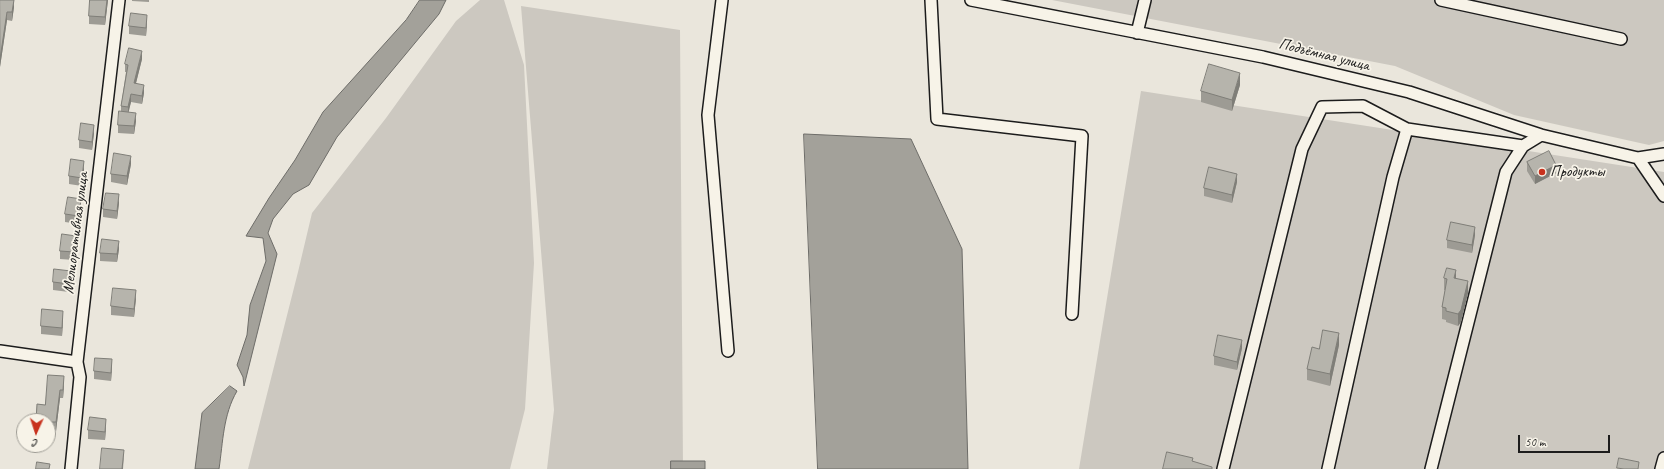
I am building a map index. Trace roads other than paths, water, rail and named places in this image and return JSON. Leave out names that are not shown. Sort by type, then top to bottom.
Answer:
[{"type":"street","name":"Мелиоративная улица","points":[[71,469],[80,377],[77,362],[119,0]]},
{"type":"street","points":[[722,0],[708,115],[728,350]]},
{"type":"street","points":[[931,0],[937,118],[1082,136],[1072,314]]},
{"type":"street","name":"Подъёмная улица","points":[[971,0],[1007,4],[1137,33],[1263,57],[1409,92],[1542,135],[1638,158],[1664,154]]},
{"type":"street","points":[[1137,33],[1145,0]]},
{"type":"street","points":[[1441,0],[1621,39]]},
{"type":"street","points":[[1223,469],[1302,149],[1322,107],[1363,106],[1407,129],[1523,146]]},
{"type":"street","points":[[1328,469],[1393,177],[1407,129]]},
{"type":"street","points":[[1431,469],[1506,172],[1523,146],[1542,135]]},
{"type":"street","points":[[1638,158],[1664,196]]},
{"type":"street","points":[[0,351],[77,362]]},
{"type":"street","points":[[1661,469],[1664,458]]},
{"type":"place","name":"Продукты","points":[[1542,172]]}]
